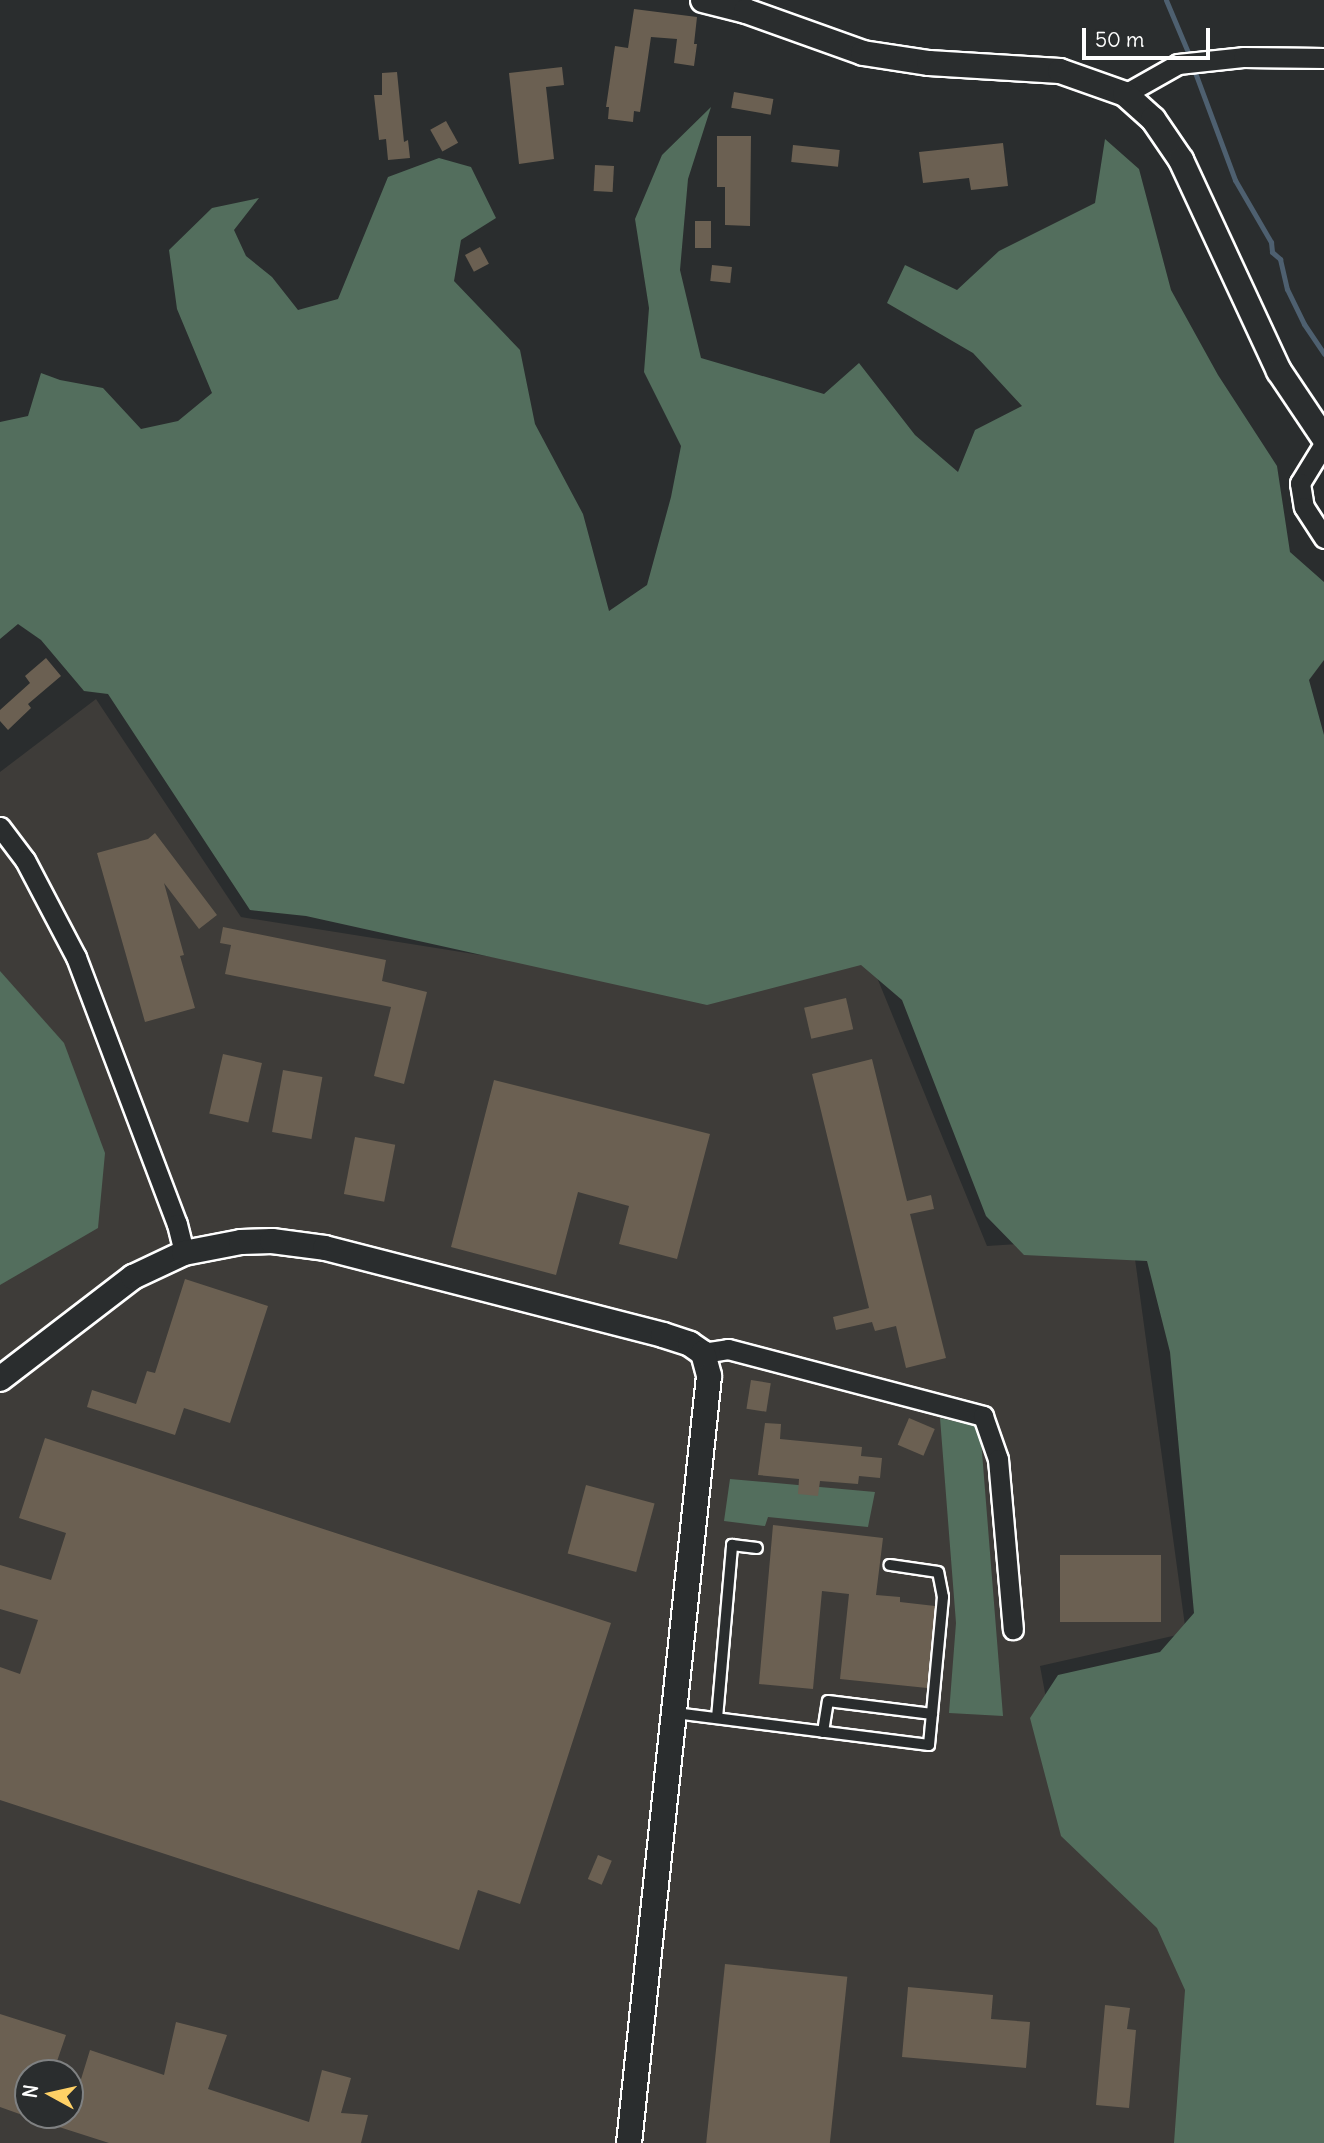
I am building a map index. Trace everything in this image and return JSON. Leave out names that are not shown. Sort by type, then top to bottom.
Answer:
[{"type":"street","points":[[703,0],[760,7],[863,53],[929,63],[1060,72],[1125,94],[1153,119],[1181,160],[1279,371],[1324,441],[1300,483],[1304,507],[1324,538]]},
{"type":"street","points":[[1125,94],[1178,64],[1243,57],[1324,58]]},
{"type":"street","points":[[0,827],[25,860],[76,957],[177,1224],[184,1253]]},
{"type":"street","points":[[0,1379],[133,1277],[184,1253],[241,1242],[272,1241],[325,1248],[663,1335],[691,1344],[703,1353],[709,1376],[629,2143]]},
{"type":"street","points":[[703,1353],[728,1349],[983,1416],[998,1459],[1013,1629]]},
{"type":"lane","points":[[717,1718],[732,1545],[757,1548]]},
{"type":"lane","points":[[674,1713],[929,1745],[943,1597],[939,1572],[890,1565]]},
{"type":"lane","points":[[823,1732],[828,1701],[932,1714]]},
{"type":"shaded area","points":[[96,699],[241,917],[732,995],[867,953],[987,1246],[1132,1237],[1186,1633],[1040,1666],[1070,1826],[1234,1966],[1204,2143],[0,2143],[0,772]]},
{"type":"green space","points":[[711,107],[688,179],[680,270],[701,358],[824,394],[859,363],[915,435],[958,472],[975,430],[1022,406],[973,353],[887,303],[905,265],[957,290],[999,251],[1095,203],[1105,139],[1139,169],[1171,290],[1218,375],[1277,466],[1290,552],[1324,582],[1324,660],[1309,680],[1324,735],[1324,2143],[1174,2143],[1185,1990],[1157,1928],[1061,1836],[1030,1718],[1058,1675],[1160,1652],[1194,1613],[1170,1352],[1147,1261],[1024,1255],[986,1216],[902,1000],[861,965],[707,1005],[306,916],[250,910],[108,694],[84,691],[41,640],[18,624],[0,639],[0,422],[28,416],[41,373],[60,380],[103,388],[141,429],[178,421],[212,393],[177,309],[169,250],[212,208],[259,198],[234,230],[246,256],[272,277],[298,310],[338,299],[388,177],[439,158],[471,167],[496,218],[461,240],[454,281],[520,350],[535,424],[583,514],[609,611],[647,585],[671,497],[681,446],[644,372],[649,308],[635,219],[662,155]]},
{"type":"green space","points":[[0,971],[64,1043],[105,1153],[98,1228],[0,1285]]},
{"type":"green space","points":[[940,1418],[980,1427],[1003,1716],[949,1713],[956,1623]]},
{"type":"green space","points":[[730,1479],[875,1492],[868,1527],[768,1517],[765,1526],[724,1521]]},
{"type":"building","points":[[634,9],[697,17],[694,66],[674,63],[677,39],[651,37],[640,112],[634,111],[633,122],[608,119],[609,107],[606,107],[615,46],[628,48]]},
{"type":"building","points":[[562,67],[564,85],[546,87],[554,159],[519,164],[509,73]]},
{"type":"building","points":[[397,72],[404,142],[408,140],[410,158],[388,160],[386,139],[379,140],[374,95],[382,95],[382,73]]},
{"type":"building","points":[[734,92],[773,99],[771,115],[731,108]]},
{"type":"building","points":[[446,121],[458,143],[442,152],[430,130]]},
{"type":"building","points":[[717,136],[751,136],[750,226],[725,225],[725,187],[717,187]]},
{"type":"building","points":[[1003,143],[1008,186],[971,190],[969,178],[923,183],[919,152]]},
{"type":"building","points":[[793,145],[840,150],[838,167],[791,162]]},
{"type":"building","points":[[595,165],[614,166],[613,192],[594,191]]},
{"type":"building","points":[[695,221],[711,221],[711,248],[695,248]]},
{"type":"building","points":[[480,247],[489,264],[474,272],[465,255]]},
{"type":"building","points":[[712,265],[732,267],[730,283],[710,281]]},
{"type":"building","points":[[46,658],[61,676],[28,704],[31,708],[8,730],[0,721],[0,710],[30,683],[25,676]]},
{"type":"building","points":[[155,833],[217,915],[199,929],[164,883],[195,1008],[145,1022],[97,853],[148,839]]},
{"type":"building","points":[[223,927],[386,960],[382,981],[427,992],[404,1084],[374,1076],[391,1007],[225,974],[231,945],[220,943]]},
{"type":"building","points":[[846,998],[853,1029],[811,1039],[804,1008]]},
{"type":"building","points":[[223,1054],[262,1063],[248,1122],[209,1113]]},
{"type":"building","points":[[872,1059],[907,1201],[931,1195],[934,1209],[910,1214],[946,1358],[906,1368],[896,1326],[875,1331],[872,1322],[836,1330],[833,1317],[869,1308],[812,1074]]},
{"type":"building","points":[[283,1070],[322,1077],[311,1139],[272,1132]]},
{"type":"building","points":[[494,1080],[710,1134],[677,1259],[619,1244],[629,1206],[578,1192],[556,1275],[451,1247]]},
{"type":"building","points":[[355,1137],[395,1145],[384,1202],[344,1194]]},
{"type":"building","points":[[185,1279],[268,1306],[230,1423],[184,1408],[175,1435],[87,1407],[92,1390],[136,1404],[147,1371],[155,1373]]},
{"type":"building","points":[[751,1380],[771,1383],[766,1412],[746,1409]]},
{"type":"building","points":[[909,1418],[935,1429],[923,1456],[898,1445]]},
{"type":"building","points":[[765,1423],[781,1424],[780,1439],[862,1447],[861,1456],[882,1458],[880,1478],[859,1476],[858,1484],[820,1481],[818,1496],[798,1494],[799,1479],[758,1475]]},
{"type":"building","points":[[45,1438],[611,1623],[520,1904],[478,1890],[459,1950],[0,1800],[0,1667],[20,1674],[38,1620],[0,1609],[0,1565],[51,1580],[66,1533],[19,1518]]},
{"type":"building","points":[[586,1485],[655,1503],[636,1572],[568,1554]]},
{"type":"building","points":[[773,1525],[883,1538],[876,1595],[900,1597],[900,1602],[935,1606],[927,1688],[840,1679],[849,1594],[822,1591],[813,1689],[759,1684]]},
{"type":"building","points":[[1060,1555],[1161,1555],[1161,1622],[1060,1622]]},
{"type":"building","points":[[598,1855],[612,1861],[602,1885],[588,1879]]},
{"type":"building","points":[[725,1964],[847,1977],[830,2143],[706,2143]]},
{"type":"building","points":[[908,1987],[993,1995],[991,2019],[1030,2022],[1026,2068],[902,2057]]},
{"type":"building","points":[[1105,2005],[1130,2008],[1127,2029],[1136,2030],[1129,2108],[1096,2105]]},
{"type":"building","points":[[0,2014],[66,2035],[58,2059],[14,2059],[14,2112],[0,2107]]},
{"type":"building","points":[[176,2022],[227,2035],[208,2089],[309,2122],[322,2070],[351,2078],[341,2113],[368,2115],[361,2143],[109,2143],[65,2129],[84,2129],[84,2070],[90,2050],[164,2075]]},
{"type":"waterway","points":[[1166,0],[1190,57]]},
{"type":"waterway","points":[[1193,67],[1235,180],[1271,242],[1272,252],[1280,259],[1287,289],[1304,324],[1324,354]]}]
